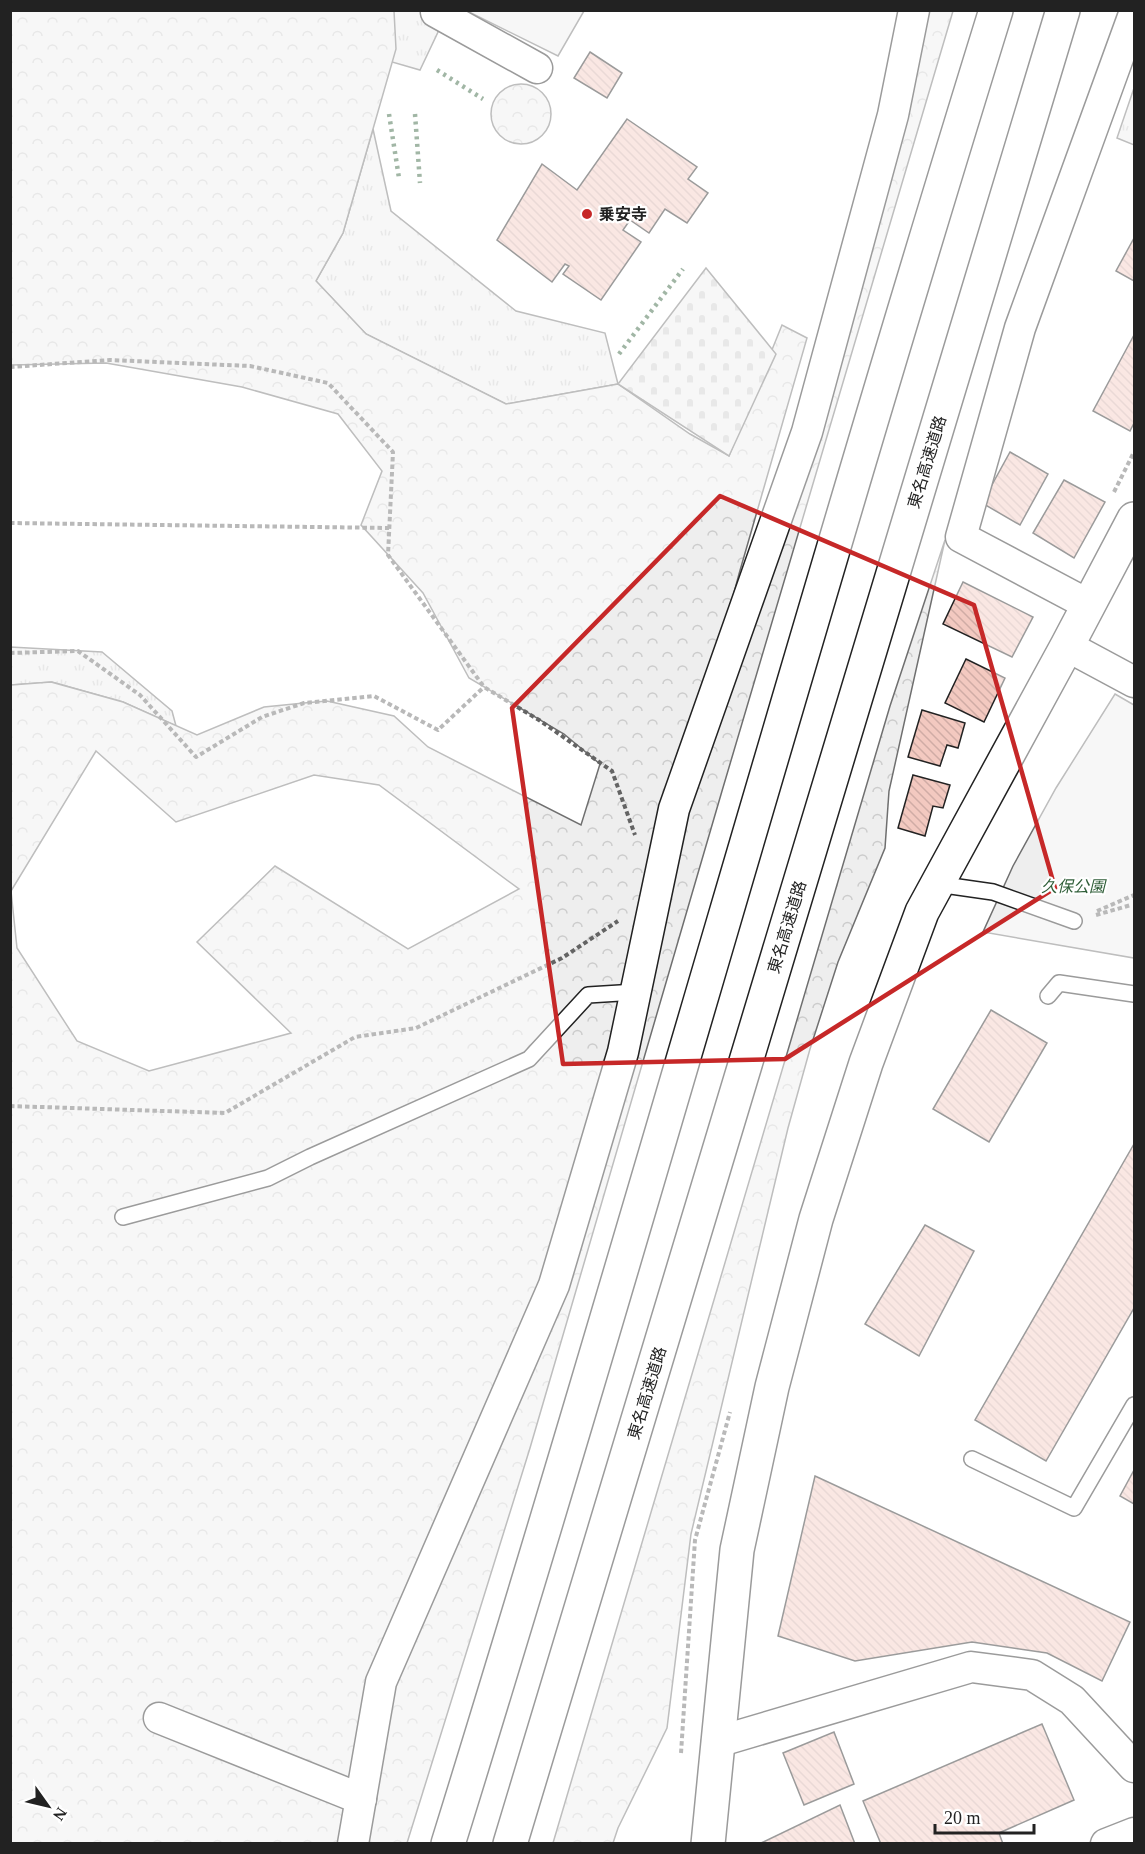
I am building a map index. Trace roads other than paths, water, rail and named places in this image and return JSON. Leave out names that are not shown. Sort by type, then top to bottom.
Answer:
[{"type":"main road","points":[[448,1844],[996,10]]},
{"type":"main road","name":"東名高速道路","points":[[510,1844],[1063,10]]},
{"type":"main road","points":[[708,1844],[737,1551],[775,1376],[816,1219],[866,1063],[922,912],[1134,519]]},
{"type":"street","points":[[437,10],[436,12],[537,68]]},
{"type":"street","points":[[353,1844],[381,1682],[554,1285],[623,1052],[674,809],[807,432],[893,115],[914,10]]},
{"type":"street","points":[[1089,605],[961,537],[1020,328],[1134,14]]},
{"type":"street","points":[[1067,646],[1134,682]]},
{"type":"street","points":[[717,1742],[972,1667],[1032,1676],[1072,1700],[1134,1767]]},
{"type":"street","points":[[159,1718],[361,1799]]},
{"type":"street","points":[[1106,1844],[1134,1833]]},
{"type":"lane","points":[[937,884],[993,892],[1074,921]]},
{"type":"lane","points":[[1048,996],[1059,983],[1134,994]]},
{"type":"lane","points":[[123,1217],[268,1178],[529,1059],[588,995],[636,992]]},
{"type":"lane","points":[[972,1458],[1074,1508],[1134,1405]]},
{"type":"place","name":"乗安寺","points":[[587,214]]},
{"type":"park label","name":"久保公園","points":[[1073,886]]}]
